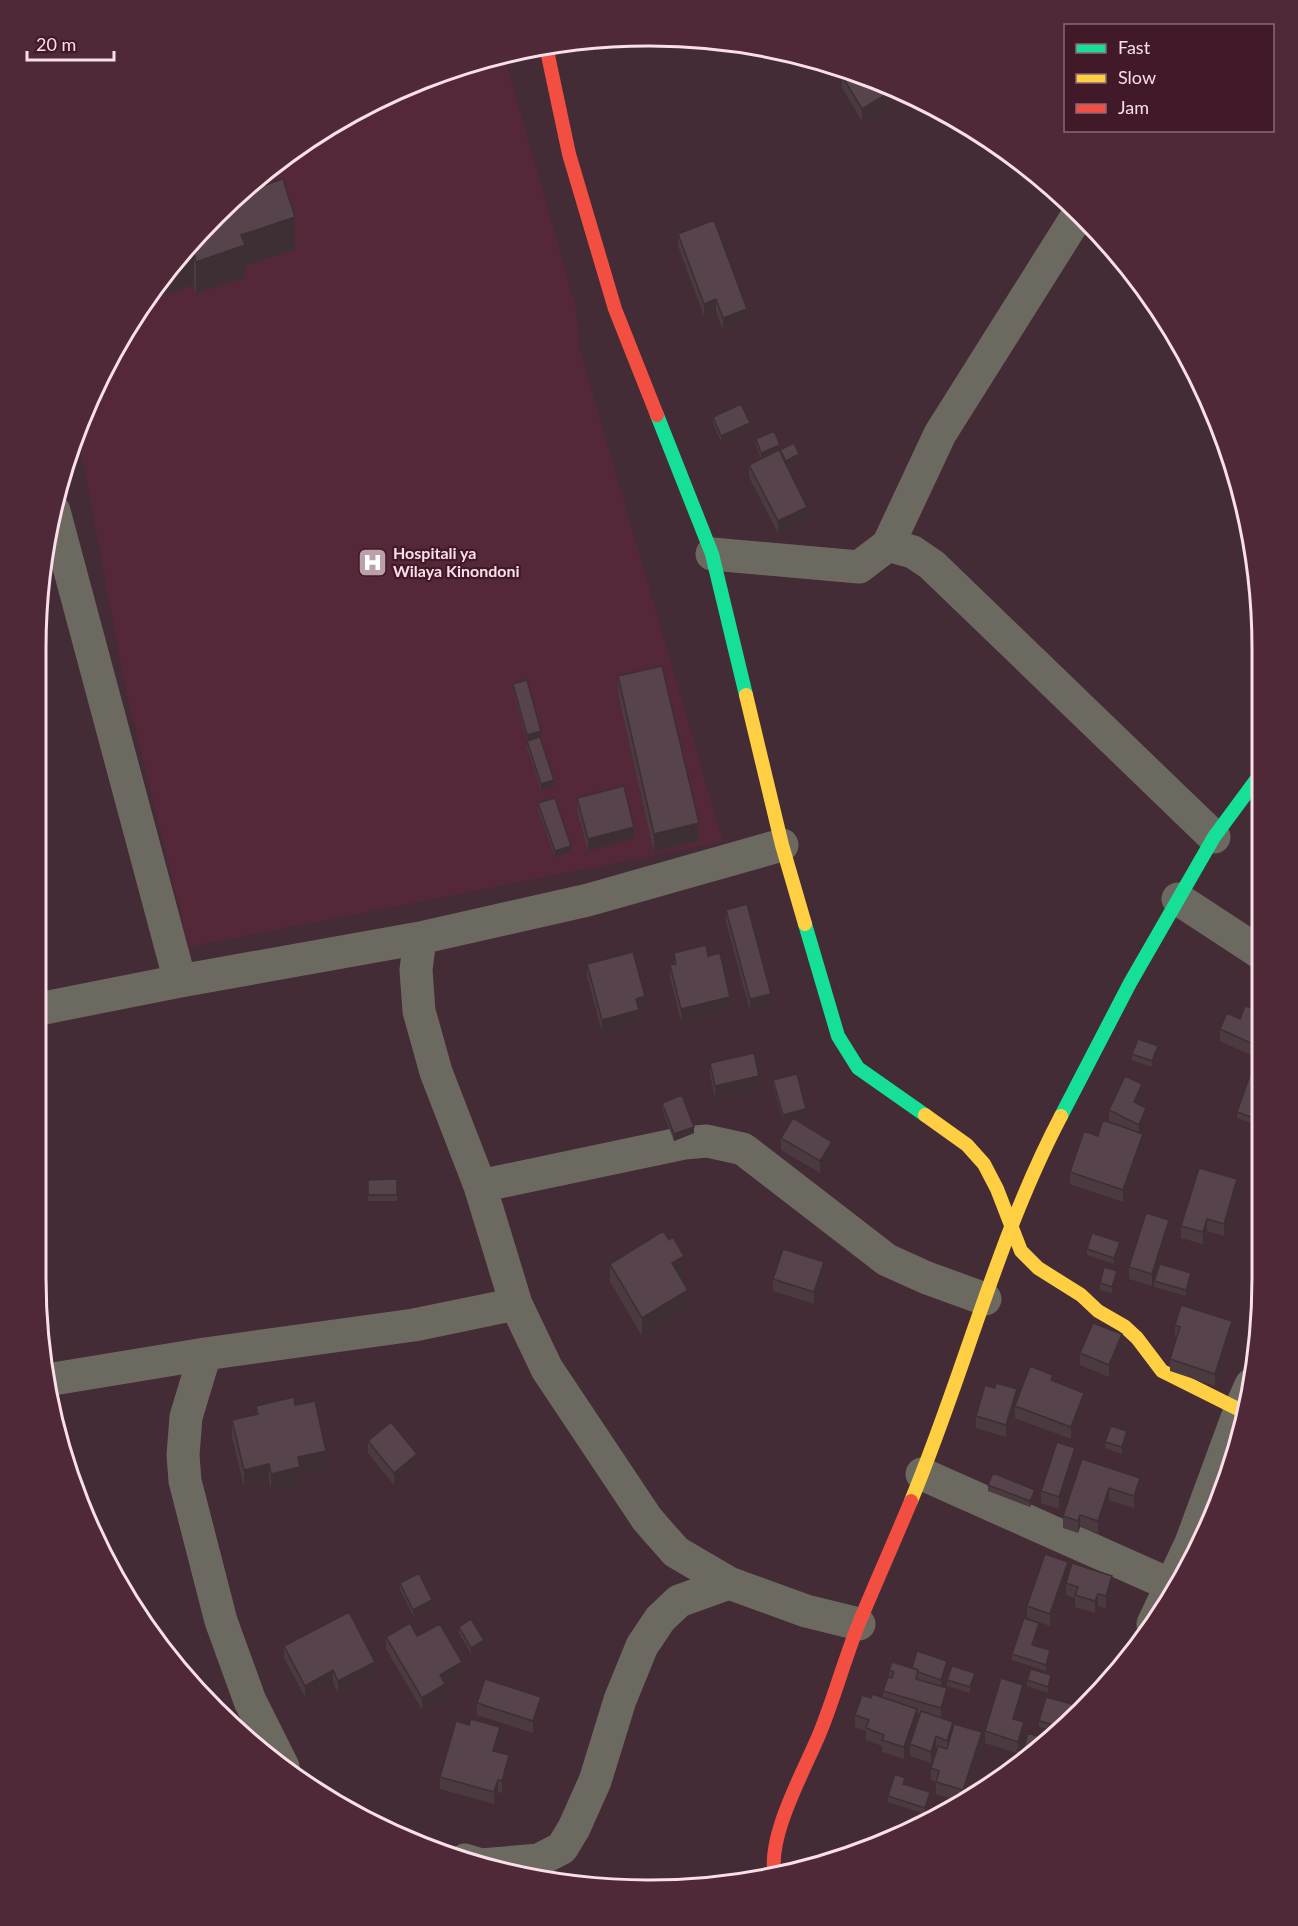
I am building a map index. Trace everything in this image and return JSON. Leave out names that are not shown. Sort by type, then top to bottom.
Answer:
[{"type":"street","points":[[548,55],[569,154],[615,309],[712,554],[782,845],[838,1036],[858,1068],[967,1145],[984,1164],[1021,1251],[1038,1268],[1081,1295],[1098,1311],[1124,1326],[1137,1338],[1162,1371],[1240,1395]]},
{"type":"street","points":[[712,554],[860,567],[888,546],[940,434],[1074,222]]},
{"type":"street","points":[[59,528],[180,981]]},
{"type":"street","points":[[888,546],[913,552],[932,566],[1214,837]]},
{"type":"street","points":[[774,1866],[779,1833],[792,1793],[821,1730],[859,1624],[922,1474],[1012,1226],[1045,1146],[1130,983],[1178,899],[1214,837],[1252,786]]},
{"type":"street","points":[[46,1009],[180,981],[420,938],[588,900],[782,845]]},
{"type":"street","points":[[1178,899],[1252,947]]},
{"type":"street","points":[[420,938],[416,970],[419,1011],[436,1072],[480,1186],[516,1304],[548,1369],[647,1519],[676,1552],[729,1583],[806,1611],[859,1624]]},
{"type":"street","points":[[480,1186],[684,1143],[707,1141],[743,1149],[887,1260],[927,1278],[985,1299]]},
{"type":"street","points":[[55,1379],[206,1353],[414,1325],[516,1304]]},
{"type":"street","points":[[206,1353],[186,1417],[183,1455],[185,1481],[221,1621],[250,1701],[273,1748]]},
{"type":"street","points":[[1198,1525],[1226,1449]]},
{"type":"street","points":[[922,1474],[1168,1583]]},
{"type":"street","points":[[508,1863],[539,1860],[562,1848],[574,1828],[595,1780],[620,1700],[642,1646],[660,1619],[679,1601],[729,1583]]},
{"type":"shaded area","name":"Hospitali ya Wilaya Kinondoni","points":[[507,64],[576,308],[579,347],[723,842],[189,947],[125,686],[81,448],[92,418],[127,348],[171,282],[196,252],[223,223],[282,171],[348,127],[418,92],[455,78]]},
{"type":"building","points":[[843,78],[886,95],[862,109]]},
{"type":"building","points":[[283,179],[295,217],[241,235],[245,245],[196,262],[196,252],[223,223],[265,185]]},
{"type":"building","points":[[714,220],[747,309],[723,318],[716,299],[704,304],[678,234]]},
{"type":"building","points":[[741,404],[750,423],[721,436],[713,417]]},
{"type":"building","points":[[774,431],[780,445],[761,453],[756,439]]},
{"type":"building","points":[[794,443],[799,454],[786,461],[780,450]]},
{"type":"building","points":[[779,450],[807,507],[778,521],[749,465]]},
{"type":"building","points":[[662,666],[699,823],[654,834],[618,676]]},
{"type":"building","points":[[527,680],[541,731],[527,735],[513,684]]},
{"type":"building","points":[[540,737],[554,780],[541,784],[527,741]]},
{"type":"building","points":[[624,786],[634,827],[588,839],[577,798]]},
{"type":"building","points":[[555,798],[571,846],[555,851],[538,803]]},
{"type":"building","points":[[747,904],[771,994],[750,999],[726,910]]},
{"type":"building","points":[[706,945],[708,956],[720,953],[730,997],[681,1009],[670,965],[676,964],[674,953]]},
{"type":"building","points":[[633,952],[645,996],[636,999],[639,1010],[602,1020],[587,964]]},
{"type":"building","points":[[1245,1006],[1251,1008],[1252,1006],[1252,1044],[1220,1029],[1227,1013],[1240,1019]]},
{"type":"building","points":[[1138,1039],[1158,1046],[1152,1061],[1132,1054]]},
{"type":"building","points":[[754,1053],[759,1076],[715,1086],[710,1063]]},
{"type":"building","points":[[1251,1072],[1252,1072],[1251,1117],[1237,1112]]},
{"type":"building","points":[[797,1074],[806,1109],[783,1115],[773,1080]]},
{"type":"building","points":[[1125,1076],[1142,1084],[1134,1102],[1146,1108],[1139,1125],[1109,1110]]},
{"type":"building","points":[[682,1095],[694,1127],[674,1134],[662,1103]]},
{"type":"building","points":[[793,1118],[832,1142],[820,1161],[781,1138]]},
{"type":"building","points":[[1103,1120],[1143,1134],[1123,1190],[1070,1172],[1084,1131],[1098,1136]]},
{"type":"building","points":[[1199,1168],[1237,1179],[1224,1224],[1207,1219],[1203,1232],[1181,1226]]},
{"type":"building","points":[[397,1179],[397,1195],[368,1195],[368,1180]]},
{"type":"building","points":[[1146,1213],[1169,1220],[1152,1274],[1129,1267]]},
{"type":"building","points":[[663,1231],[669,1240],[673,1237],[684,1256],[672,1263],[688,1290],[642,1318],[610,1264]]},
{"type":"building","points":[[1092,1233],[1120,1242],[1114,1258],[1087,1249]]},
{"type":"building","points":[[783,1249],[824,1262],[814,1292],[773,1279]]},
{"type":"building","points":[[1160,1264],[1191,1273],[1186,1290],[1154,1281]]},
{"type":"building","points":[[1104,1267],[1117,1271],[1112,1287],[1100,1283]]},
{"type":"building","points":[[1181,1305],[1232,1321],[1215,1374],[1170,1359],[1180,1327],[1175,1325]]},
{"type":"building","points":[[1093,1323],[1122,1334],[1109,1365],[1080,1353]]},
{"type":"building","points":[[1030,1366],[1053,1375],[1051,1380],[1084,1393],[1071,1427],[1015,1406]]},
{"type":"building","points":[[996,1383],[1017,1389],[1006,1425],[976,1416],[985,1385],[995,1388]]},
{"type":"building","points":[[294,1397],[295,1405],[315,1401],[326,1451],[298,1457],[300,1467],[271,1474],[269,1464],[244,1470],[232,1420],[258,1414],[256,1406]]},
{"type":"building","points":[[391,1422],[417,1454],[394,1473],[368,1441]]},
{"type":"building","points":[[1111,1426],[1127,1431],[1122,1447],[1105,1442]]},
{"type":"building","points":[[1057,1442],[1075,1448],[1059,1497],[1041,1491]]},
{"type":"building","points":[[1082,1459],[1140,1478],[1134,1496],[1109,1488],[1098,1521],[1080,1515],[1078,1521],[1063,1516]]},
{"type":"building","points":[[993,1473],[1035,1490],[1030,1501],[988,1485]]},
{"type":"building","points":[[1045,1554],[1068,1562],[1050,1614],[1027,1606]]},
{"type":"building","points":[[1072,1563],[1112,1576],[1106,1596],[1098,1594],[1095,1601],[1075,1595],[1078,1587],[1066,1583]]},
{"type":"building","points":[[419,1573],[432,1600],[413,1610],[400,1583]]},
{"type":"building","points":[[349,1612],[375,1662],[338,1681],[333,1670],[305,1686],[284,1646]]},
{"type":"building","points":[[1024,1618],[1039,1623],[1032,1645],[1050,1650],[1046,1665],[1012,1654]]},
{"type":"building","points":[[471,1619],[484,1640],[471,1648],[459,1627]]},
{"type":"building","points":[[410,1623],[417,1636],[440,1624],[462,1662],[440,1675],[445,1684],[422,1698],[386,1637]]},
{"type":"building","points":[[917,1651],[947,1661],[941,1680],[912,1668]]},
{"type":"building","points":[[892,1662],[918,1670],[916,1679],[947,1688],[941,1708],[883,1691],[888,1677],[892,1678],[894,1672],[889,1670]]},
{"type":"building","points":[[952,1666],[975,1673],[970,1687],[947,1680]]},
{"type":"building","points":[[1031,1669],[1051,1675],[1048,1687],[1027,1680]]},
{"type":"building","points":[[1001,1678],[1023,1685],[1013,1719],[1024,1722],[1018,1742],[985,1731]]},
{"type":"building","points":[[485,1679],[541,1697],[533,1721],[477,1703]]},
{"type":"building","points":[[872,1694],[917,1709],[904,1747],[882,1740],[884,1735],[866,1728],[869,1720],[855,1715],[862,1695],[871,1698]]},
{"type":"building","points":[[1046,1697],[1073,1704],[1052,1724],[1039,1721]]},
{"type":"building","points":[[921,1711],[953,1722],[947,1741],[936,1736],[931,1752],[910,1744]]},
{"type":"building","points":[[471,1719],[500,1727],[493,1751],[509,1755],[502,1781],[498,1780],[494,1792],[440,1777],[456,1721],[469,1725]]},
{"type":"building","points":[[954,1724],[982,1732],[963,1790],[936,1782],[939,1771],[931,1768],[938,1746],[947,1749]]},
{"type":"building","points":[[1028,1733],[1038,1736],[1024,1749]]},
{"type":"building","points":[[895,1774],[905,1778],[903,1784],[930,1792],[925,1808],[888,1796]]},
{"type":"traffic: fast","points":[[657,415],[712,554],[746,695]]},
{"type":"traffic: fast","points":[[1061,1116],[1130,983],[1214,837],[1252,786]]},
{"type":"traffic: fast","points":[[805,924],[838,1036],[858,1068],[925,1115]]},
{"type":"traffic: slow","points":[[746,695],[782,845],[805,924]]},
{"type":"traffic: slow","points":[[925,1115],[967,1145],[984,1164],[997,1189],[1021,1251],[1038,1268],[1081,1295],[1098,1311],[1124,1326],[1137,1338],[1162,1371],[1237,1408]]},
{"type":"traffic: slow","points":[[911,1501],[999,1258],[1038,1162],[1061,1116]]},
{"type":"traffic: jam","points":[[548,55],[569,154],[615,309],[657,415]]},
{"type":"traffic: jam","points":[[774,1866],[776,1842],[789,1802],[821,1730],[859,1623],[911,1501]]},
{"type":"place","name":"Hospitali ya Wilaya Kinondoni","points":[[372,562]]}]
